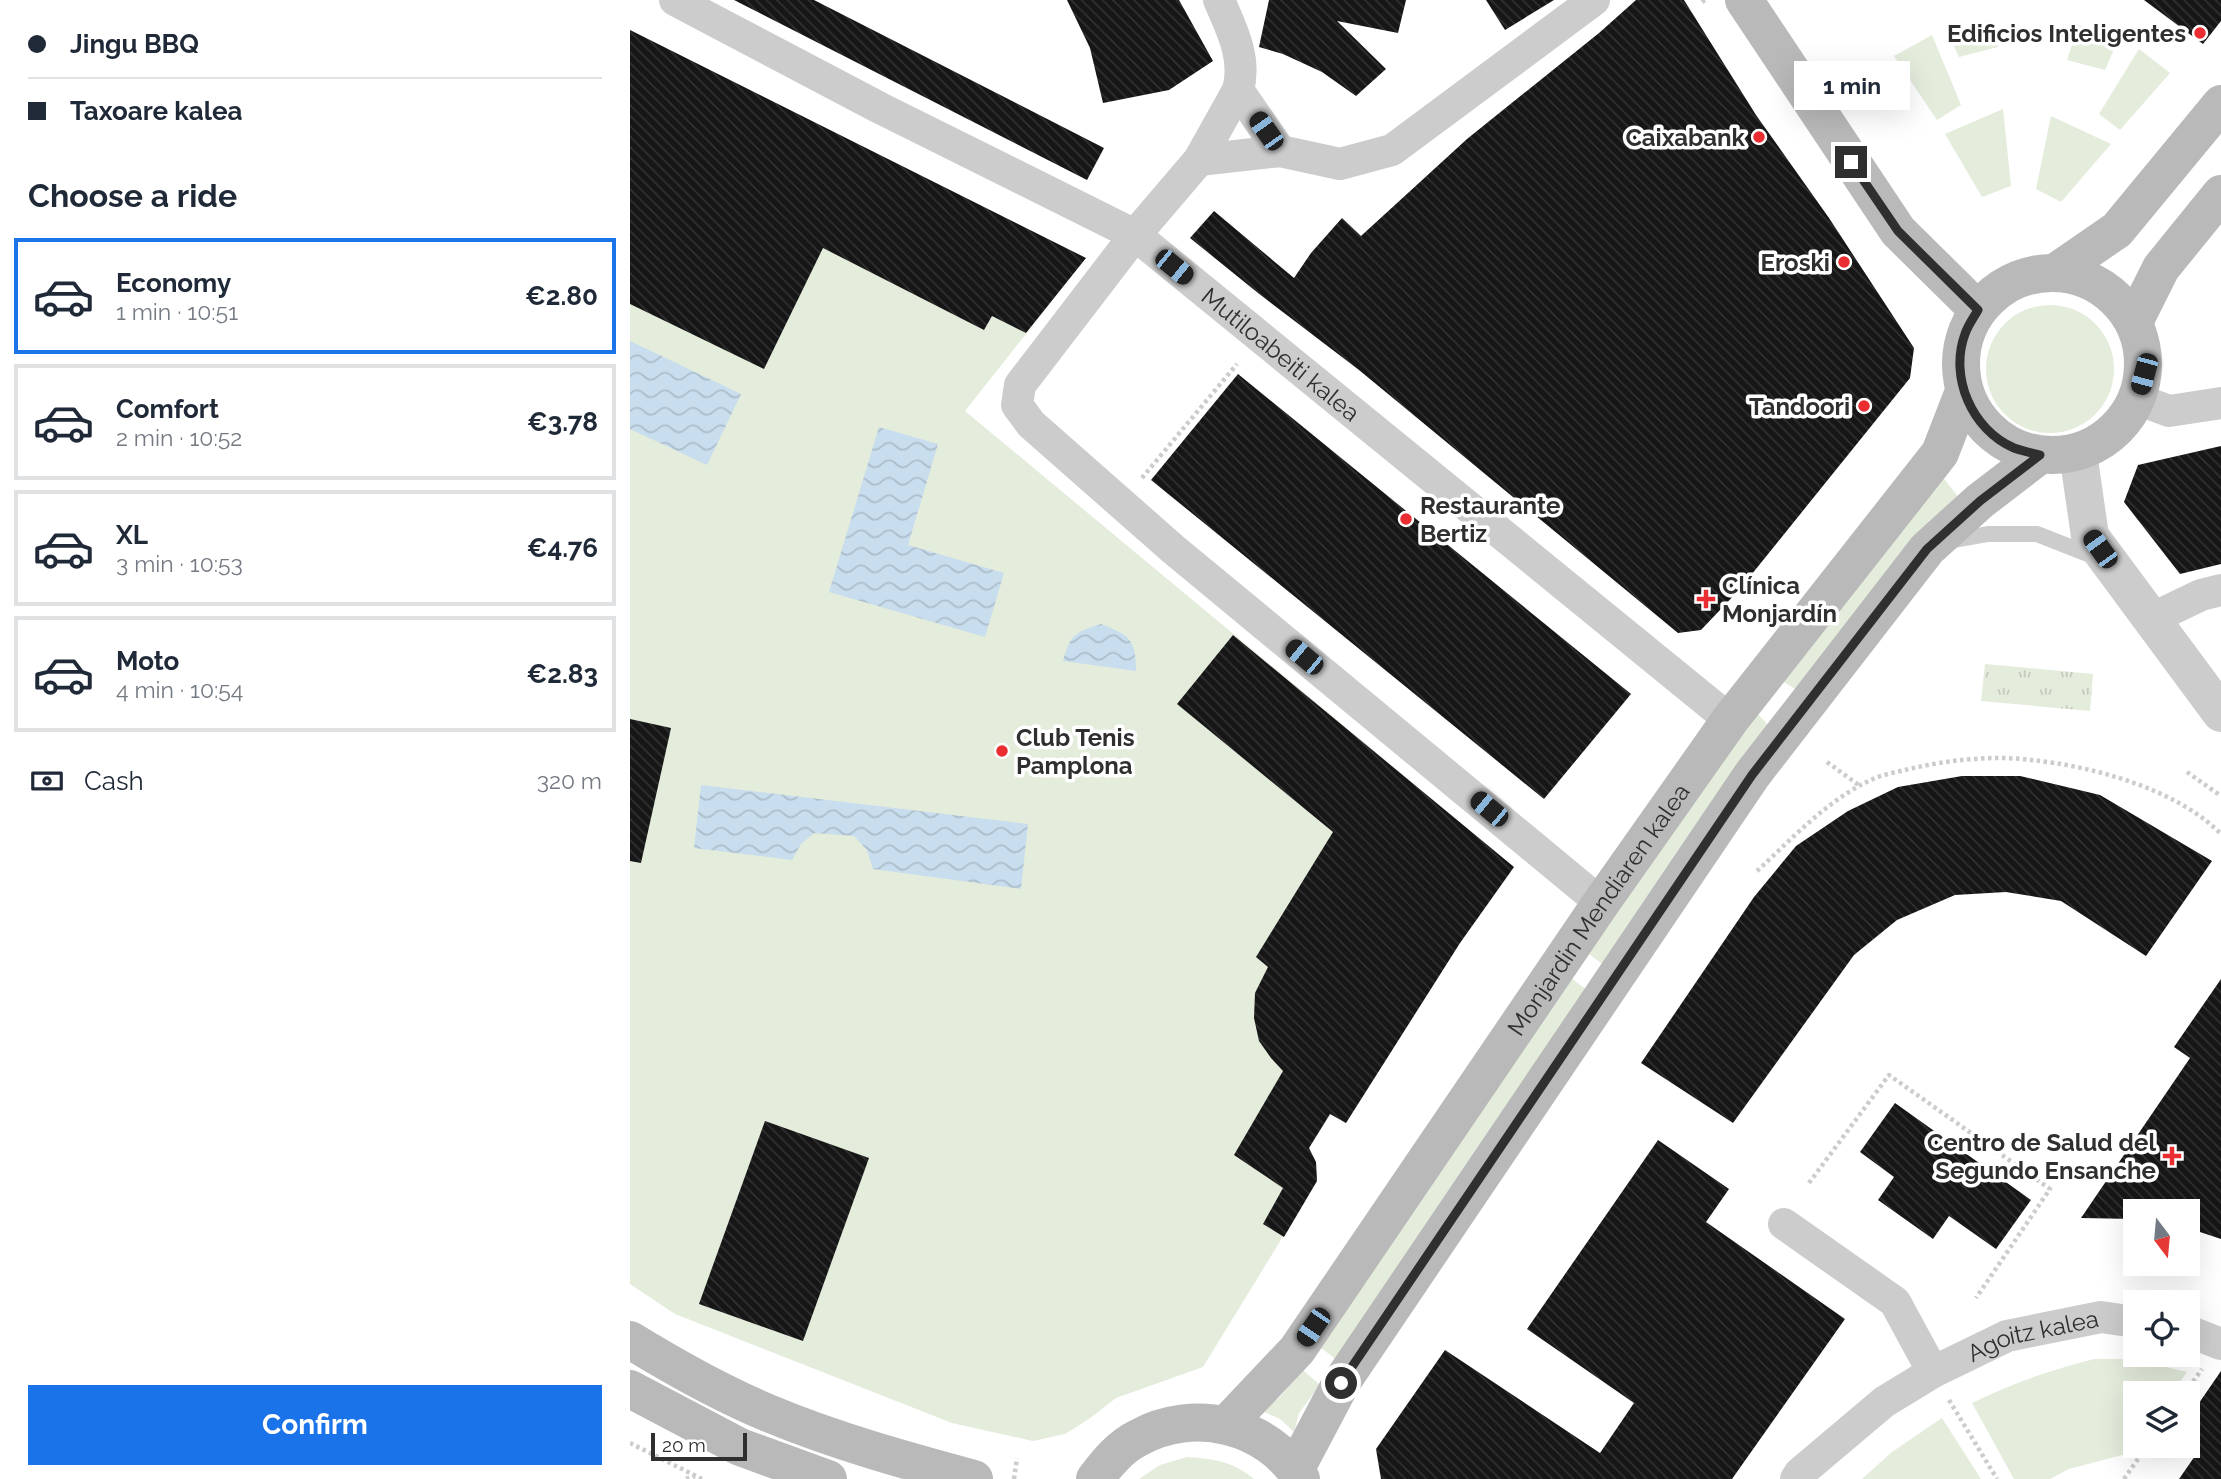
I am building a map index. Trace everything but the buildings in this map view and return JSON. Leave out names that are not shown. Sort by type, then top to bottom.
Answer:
[{"type":"main road","points":[[1744,0],[1898,231],[1978,310]]},
{"type":"main road","points":[[2056,272],[2117,230],[2221,104]]},
{"type":"main road","points":[[2134,322],[2161,268],[2221,194]]},
{"type":"main road","points":[[2056,272],[2087,279],[2115,297],[2134,322],[2143,347],[2144,374],[2137,399],[2127,417],[2113,433],[2096,444],[2059,454],[2014,448],[1996,437],[1973,411],[1964,391],[1960,363],[1965,335],[1978,310],[1999,289],[2026,276],[2056,272]]},
{"type":"main road","name":"Monjardin Mendiaren kalea","points":[[1226,1425],[1297,1350],[1601,902],[1730,720],[1940,453],[1964,391]]},
{"type":"main road","name":"Monjardin Mendiaren kalea","points":[[1298,1474],[1341,1383],[1752,775],[1927,549],[1980,501],[2059,454]]},
{"type":"main road","points":[[630,1340],[673,1366],[768,1413],[868,1450],[974,1479]]},
{"type":"main road","points":[[630,1389],[740,1447],[828,1479]]},
{"type":"main road","points":[[1095,1479],[1112,1457],[1137,1438],[1166,1426],[1196,1422],[1226,1425],[1264,1441],[1298,1474]]},
{"type":"street","name":"Mutiloabeiti kalea","points":[[675,0],[880,108],[1135,235],[1730,720]]},
{"type":"street","points":[[1219,0],[1239,48],[1241,77],[1238,90],[1199,160],[1135,235],[1020,385],[1017,405],[1031,424],[1173,549],[1601,902]]},
{"type":"street","points":[[1199,160],[1280,151],[1340,164],[1392,150],[1594,0]]},
{"type":"street","points":[[1238,90],[1280,151]]},
{"type":"street","points":[[2137,399],[2169,411],[2221,403]]},
{"type":"street","points":[[2059,454],[2090,536],[2221,713]]},
{"type":"street","points":[[2151,619],[2201,595],[2221,590]]},
{"type":"street","points":[[1784,1224],[1895,1302],[1933,1372]]},
{"type":"street","name":"Agoitz kalea","points":[[1796,1479],[1884,1402],[1933,1372],[2007,1336],[2101,1317],[2123,1320]]},
{"type":"street","points":[[2200,1343],[2213,1355]]},
{"type":"lane","points":[[1927,549],[1956,538],[1988,534],[2038,534],[2109,562]]},
{"type":"path","points":[[1142,478],[1237,364]]},
{"type":"path","points":[[1756,871],[1832,803],[1874,778],[1932,764],[1969,760],[2029,759],[2067,765],[2146,786],[2207,819],[2221,834]]},
{"type":"path","points":[[1827,762],[1860,786]]},
{"type":"path","points":[[2187,772],[2221,796]]},
{"type":"path","points":[[1810,1183],[1889,1075],[2050,1189],[1976,1298]]},
{"type":"path","points":[[2194,1381],[2213,1355]]},
{"type":"path","points":[[1949,1401],[1997,1479]]},
{"type":"path","points":[[630,1443],[702,1479]]},
{"type":"path","points":[[1014,1479],[1017,1458]]},
{"type":"path","points":[[2123,1479],[2138,1458]]},
{"type":"path","points":[[686,1479],[696,1476]]},
{"type":"green space","points":[[1991,20],[1998,47],[1959,57],[1947,31]]},
{"type":"green space","points":[[2079,25],[2118,40],[2105,70],[2067,60]]},
{"type":"green space","name":"Club Tenis Pamplona","points":[[630,30],[1086,258],[965,411],[1514,867],[1460,943],[1346,1123],[1331,1114],[1309,1148],[1316,1162],[1317,1181],[1203,1367],[1116,1398],[1065,1434],[1033,1441],[952,1423],[675,1314],[630,1284]]},
{"type":"green space","points":[[1932,35],[1961,105],[1937,120],[1894,56]]},
{"type":"green space","points":[[2139,49],[2170,73],[2120,130],[2099,114]]},
{"type":"green space","points":[[2003,109],[2011,186],[1982,197],[1945,134]]},
{"type":"green space","points":[[2051,116],[2111,144],[2061,202],[2036,189]]},
{"type":"green space","points":[[2050,305],[2075,309],[2096,323],[2110,344],[2114,369],[2110,394],[2096,415],[2075,429],[2050,433],[2025,429],[2004,415],[1990,394],[1986,369],[1990,344],[2004,323],[2025,309]]},
{"type":"green space","points":[[1942,476],[1959,498],[1800,692],[1779,679]]},
{"type":"green space","points":[[1985,664],[2093,674],[2090,711],[1981,701]]},
{"type":"green space","points":[[1756,712],[1771,728],[1605,966],[1585,951]]},
{"type":"green space","points":[[1570,977],[1588,991],[1338,1361],[1320,1347]]},
{"type":"green space","points":[[2094,1359],[2123,1359],[2123,1367],[2166,1367],[2187,1372],[2181,1381],[2123,1381],[2123,1455],[2069,1469],[2050,1479],[2014,1479],[1972,1403],[2002,1389]]},
{"type":"green space","points":[[1303,1370],[1320,1385],[1299,1413],[1294,1432],[1280,1419],[1260,1410],[1279,1398]]},
{"type":"green space","points":[[1942,1418],[1981,1479],[1862,1479],[1892,1452]]},
{"type":"green space","points":[[1187,1457],[1222,1462],[1238,1468],[1254,1479],[1139,1479],[1160,1465]]},
{"type":"water","points":[[630,341],[741,394],[707,465],[630,429]]},
{"type":"water","points":[[879,427],[938,444],[908,545],[1004,573],[985,637],[829,592]]},
{"type":"water","points":[[1101,624],[1118,631],[1129,640],[1134,652],[1136,671],[1063,661],[1068,645],[1075,635]]},
{"type":"water","points":[[701,785],[1028,824],[1021,889],[873,869],[867,850],[854,836],[814,833],[801,844],[792,860],[694,848]]},
{"type":"place","name":"Edificios Inteligentes","points":[[2200,33]]},
{"type":"place","name":"Caixabank","points":[[1759,137]]},
{"type":"place","name":"Eroski","points":[[1844,262]]},
{"type":"place","name":"Tandoori","points":[[1864,406]]},
{"type":"place","name":"Restaurante Bertiz","points":[[1406,519]]},
{"type":"place","name":"Clínica Monjardín","points":[[1706,599]]},
{"type":"place","name":"Club Tenis Pamplona","points":[[1002,751]]},
{"type":"place","name":"Centro de Salud del Segundo Ensanche","points":[[2172,1156]]},
{"type":"route","points":[[1341,1383],[1752,775],[1927,549],[1980,501],[2040,455],[2014,448],[1996,437],[1973,411],[1964,391],[1960,363],[1965,335],[1978,310],[1898,231],[1851,162]]}]
